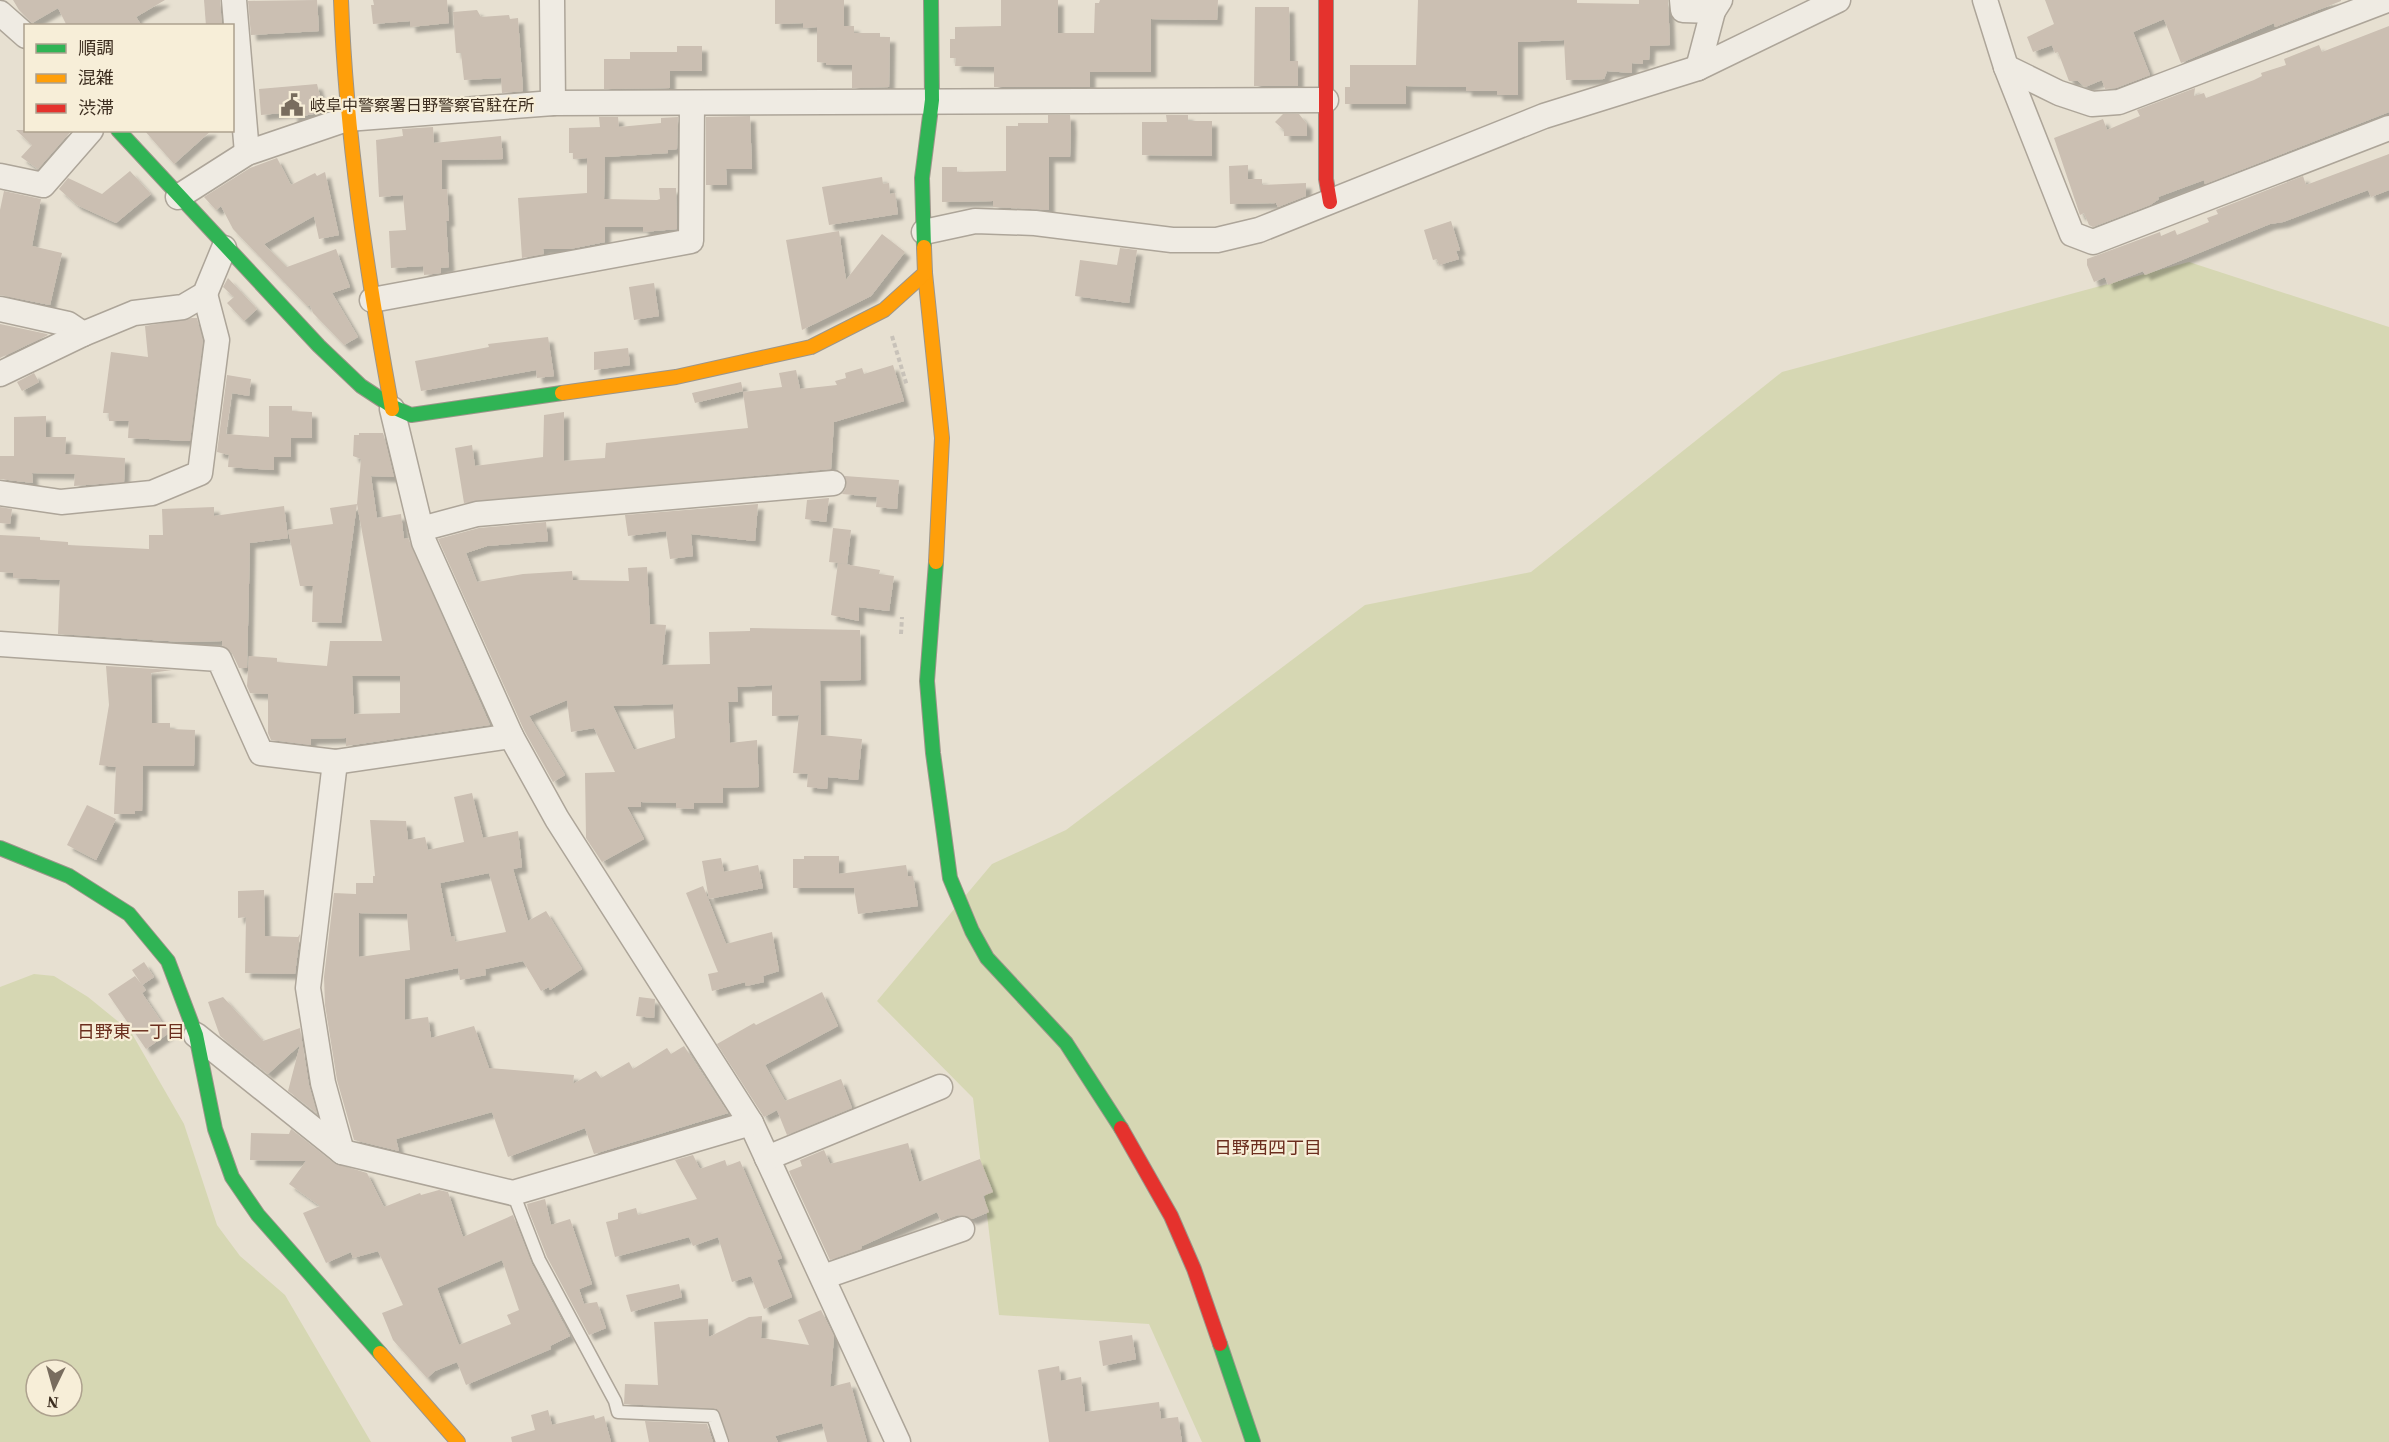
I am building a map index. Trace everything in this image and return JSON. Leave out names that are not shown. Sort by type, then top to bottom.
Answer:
[{"type":"street","points":[[234,0],[247,153]]},
{"type":"street","points":[[340,0],[347,119],[372,300],[392,408],[424,542],[511,736],[563,828],[751,1123],[823,1277],[894,1441]]},
{"type":"street","points":[[552,0],[553,103]]},
{"type":"street","points":[[931,0],[932,100],[922,178],[925,273],[942,438],[941,497],[927,681],[933,753],[950,878],[972,931],[987,958],[1066,1043],[1103,1097],[1171,1216],[1194,1269],[1253,1442]]},
{"type":"street","points":[[1326,0],[1326,179],[1330,202]]},
{"type":"street","points":[[1682,0],[1683,10],[1716,6],[1698,68]]},
{"type":"street","points":[[924,232],[975,221],[1035,223],[1172,240],[1217,240],[1259,230],[1544,116],[1698,68],[1838,0]]},
{"type":"street","points":[[1985,0],[2006,67],[2072,234],[2093,242],[2389,128]]},
{"type":"street","points":[[2006,67],[2059,93],[2092,104],[2119,102],[2387,0]]},
{"type":"street","points":[[0,13],[24,34]]},
{"type":"street","points":[[0,36],[24,42]]},
{"type":"street","points":[[178,197],[247,153],[347,119],[553,103],[1326,100]]},
{"type":"street","points":[[372,300],[691,241],[692,103]]},
{"type":"street","points":[[0,176],[43,185],[89,132]]},
{"type":"street","points":[[120,132],[224,248],[357,384],[392,408],[411,415],[676,377],[811,347],[884,310],[925,273]]},
{"type":"street","points":[[0,493],[61,502],[152,493],[200,473],[217,340],[206,294],[224,248]]},
{"type":"street","points":[[0,374],[134,313],[183,307],[206,294]]},
{"type":"street","points":[[0,309],[68,324],[84,334]]},
{"type":"street","points":[[421,529],[477,514],[833,483]]},
{"type":"street","points":[[0,644],[219,659],[261,753],[335,762],[511,736]]},
{"type":"street","points":[[335,762],[308,988],[323,1083],[342,1152]]},
{"type":"street","points":[[0,848],[69,876],[129,914],[168,961],[196,1035],[214,1129],[232,1177],[258,1215],[458,1442]]},
{"type":"street","points":[[196,1035],[342,1152],[513,1193],[751,1123]]},
{"type":"street","points":[[767,1158],[940,1087]]},
{"type":"street","points":[[823,1277],[962,1229]]},
{"type":"lane","points":[[513,1193],[539,1260],[615,1401],[618,1413],[713,1416],[722,1442]]},
{"type":"green space","points":[[2189,262],[2389,327],[2389,1442],[1202,1442],[1149,1324],[999,1315],[973,1098],[877,1001],[992,864],[1066,830],[1365,605],[1531,572],[1782,372]]},
{"type":"green space","points":[[34,974],[54,976],[88,997],[131,1032],[184,1124],[217,1225],[240,1256],[285,1295],[371,1442],[0,1442],[0,987]]},
{"type":"building","points":[[13,0],[165,0],[136,17],[141,24],[66,24],[58,8],[32,23]]},
{"type":"building","points":[[204,0],[220,0],[222,24],[206,24]]},
{"type":"building","points":[[317,0],[319,31],[251,35],[248,1]]},
{"type":"building","points":[[373,0],[447,0],[449,23],[410,27],[410,21],[373,24],[371,5],[374,5]]},
{"type":"building","points":[[775,0],[844,0],[844,26],[854,26],[854,33],[880,33],[880,37],[890,37],[889,87],[852,88],[852,65],[826,65],[826,63],[817,62],[817,27],[803,28],[803,23],[775,24]]},
{"type":"building","points":[[1001,0],[1058,0],[1058,33],[1094,33],[1095,3],[1099,3],[1100,0],[1218,0],[1217,20],[1151,19],[1151,72],[1090,72],[1090,87],[994,87],[994,67],[955,66],[956,58],[950,58],[950,39],[955,39],[955,27],[1001,26]]},
{"type":"building","points":[[1418,0],[1577,0],[1577,3],[1639,4],[1639,0],[1668,0],[1670,45],[1650,46],[1649,60],[1643,60],[1643,64],[1632,63],[1632,73],[1607,71],[1604,79],[1566,80],[1564,40],[1518,42],[1518,95],[1497,95],[1497,91],[1466,91],[1466,87],[1406,86],[1406,104],[1345,104],[1345,87],[1350,87],[1350,65],[1416,65]]},
{"type":"building","points":[[2045,0],[2341,1],[2275,27],[2274,23],[2181,63],[2164,19],[2133,32],[2150,75],[2116,88],[2105,89],[2102,80],[2085,87],[2078,81],[2069,81],[2058,52],[2055,53],[2052,45],[2033,52],[2027,37],[2054,24]]},
{"type":"building","points":[[1255,7],[1289,7],[1290,61],[1298,61],[1298,86],[1254,86]]},
{"type":"building","points":[[477,10],[481,17],[509,15],[510,19],[518,18],[523,91],[502,93],[501,78],[464,80],[461,53],[456,53],[453,12]]},
{"type":"building","points":[[2389,26],[2389,112],[2205,184],[2204,180],[2158,197],[2159,199],[2150,205],[2093,227],[2089,225],[2084,213],[2080,215],[2054,138],[2103,119],[2107,130],[2140,116],[2137,110],[2195,88],[2194,96],[2204,93],[2206,98],[2254,80],[2262,76],[2261,73],[2286,65],[2284,59],[2319,45],[2322,52]]},
{"type":"building","points":[[677,46],[702,46],[702,71],[670,71],[670,88],[604,89],[604,59],[630,59],[630,52],[677,52]]},
{"type":"building","name":"岐阜中警察署日野警察官駐在所","points":[[317,84],[324,112],[292,118],[292,112],[261,115],[259,89]]},
{"type":"building","points":[[1283,114],[1299,114],[1307,124],[1307,136],[1284,136],[1284,130],[1275,122]]},
{"type":"building","points":[[1048,115],[1070,115],[1071,127],[1070,157],[1049,157],[1049,210],[993,207],[993,201],[942,202],[942,167],[957,167],[957,172],[1006,171],[1006,126],[1018,126],[1018,123],[1048,123]]},
{"type":"building","points":[[1166,115],[1188,115],[1188,121],[1212,121],[1212,156],[1142,155],[1142,122],[1167,122]]},
{"type":"building","points":[[750,116],[752,169],[726,169],[727,185],[706,185],[706,117]]},
{"type":"building","points":[[599,117],[618,117],[619,127],[661,123],[661,118],[678,117],[677,149],[668,150],[668,153],[605,157],[604,199],[657,200],[660,199],[659,188],[676,188],[677,229],[643,232],[643,227],[605,227],[605,242],[570,249],[543,249],[544,254],[522,258],[518,198],[587,193],[587,158],[573,159],[573,153],[569,153],[569,128],[600,127]]},
{"type":"building","points":[[433,127],[434,143],[501,136],[503,159],[442,160],[442,189],[447,189],[449,221],[446,221],[449,267],[441,268],[441,273],[424,275],[423,266],[391,268],[389,231],[406,230],[403,195],[379,197],[376,140],[403,136],[402,129]]},
{"type":"building","points":[[16,130],[70,132],[38,169],[21,157],[32,145]]},
{"type":"building","points":[[146,132],[210,132],[174,164]]},
{"type":"building","points":[[2389,154],[2389,190],[2371,197],[2368,190],[2283,222],[2270,224],[2145,275],[2143,271],[2108,285],[2105,277],[2094,282],[2087,265],[2087,259],[2160,232],[2161,236],[2175,230],[2177,235],[2209,222],[2207,218],[2218,214],[2216,210],[2303,176],[2306,185]]},
{"type":"building","points":[[277,158],[291,185],[315,173],[317,176],[325,172],[339,235],[319,239],[314,216],[264,244],[287,267],[336,249],[350,287],[332,293],[358,337],[344,345],[313,313],[310,305],[307,306],[233,229],[221,206],[216,210],[204,197],[250,168]]},
{"type":"building","points":[[1248,165],[1248,179],[1262,179],[1262,185],[1306,183],[1306,196],[1278,207],[1276,203],[1230,204],[1229,166]]},
{"type":"building","points":[[130,171],[151,194],[116,223],[77,205],[59,189],[68,178],[102,194]]},
{"type":"building","points":[[882,177],[883,184],[889,183],[890,194],[895,193],[898,214],[829,225],[822,187]]},
{"type":"building","points":[[4,191],[41,199],[32,246],[62,253],[50,305],[0,295],[0,210]]},
{"type":"building","points":[[1451,221],[1460,250],[1456,251],[1459,259],[1439,265],[1437,259],[1433,260],[1424,230]]},
{"type":"building","points":[[839,231],[846,280],[882,234],[905,252],[871,296],[802,330],[786,240]]},
{"type":"building","points":[[1120,248],[1137,250],[1129,303],[1075,296],[1080,260],[1117,265]]},
{"type":"building","points":[[228,278],[257,309],[244,321],[227,303],[234,297],[223,287]]},
{"type":"building","points":[[654,283],[659,316],[634,320],[629,287]]},
{"type":"building","points":[[197,318],[203,341],[190,441],[128,438],[129,421],[109,421],[109,413],[103,413],[111,352],[148,357],[145,326]]},
{"type":"building","points":[[0,324],[47,334],[48,335],[0,358]]},
{"type":"building","points":[[548,337],[554,376],[537,378],[536,370],[421,391],[415,361],[489,347],[488,344]]},
{"type":"building","points":[[628,348],[630,365],[594,370],[594,352]]},
{"type":"building","points":[[893,365],[904,401],[834,422],[831,469],[464,503],[455,448],[472,445],[475,466],[543,457],[544,415],[564,412],[564,461],[605,458],[606,443],[748,428],[743,392],[782,387],[779,373],[796,370],[800,389],[837,385],[835,381],[846,378],[845,373],[862,368],[864,374]]},
{"type":"building","points":[[34,373],[39,382],[22,391],[17,382]]},
{"type":"building","points":[[227,375],[251,379],[249,396],[232,393],[226,434],[269,437],[269,406],[292,406],[292,411],[312,412],[312,438],[291,438],[291,457],[274,457],[274,470],[228,467],[229,455],[217,452]]},
{"type":"building","points":[[741,382],[743,391],[695,403],[692,393]]},
{"type":"building","points":[[46,416],[46,437],[66,437],[65,454],[125,458],[124,482],[74,486],[75,474],[32,473],[33,483],[0,479],[0,456],[14,456],[14,417]]},
{"type":"building","points":[[359,433],[383,433],[394,477],[371,476],[377,518],[401,514],[404,539],[408,538],[490,725],[346,746],[346,738],[311,739],[311,745],[271,740],[268,733],[268,694],[250,693],[247,686],[249,656],[277,658],[277,662],[327,666],[330,641],[382,641],[357,504],[361,459],[353,456],[354,435],[359,435]],"holes":[[[352,676],[400,676],[400,713],[354,714]]]},
{"type":"building","points":[[845,476],[899,480],[897,509],[876,507],[877,497],[842,494],[846,488]]},
{"type":"building","points":[[829,498],[826,522],[805,519],[807,500]]},
{"type":"building","points":[[357,504],[341,623],[312,622],[313,586],[300,586],[288,530],[333,524],[330,508]]},
{"type":"building","points":[[758,504],[755,541],[691,534],[693,556],[670,559],[666,531],[628,536],[625,515]]},
{"type":"building","points":[[284,506],[288,538],[250,543],[247,668],[239,668],[232,653],[222,645],[222,641],[184,642],[58,634],[60,580],[13,578],[13,573],[0,572],[0,535],[40,537],[40,540],[68,542],[68,545],[149,549],[149,535],[163,535],[162,509],[214,507],[214,516]]},
{"type":"building","points":[[0,507],[12,509],[10,524],[0,523]]},
{"type":"building","points":[[546,522],[548,541],[487,546],[466,553],[477,582],[523,574],[572,571],[573,580],[629,581],[628,568],[647,567],[650,624],[666,625],[662,665],[710,664],[709,632],[750,631],[750,628],[860,630],[861,680],[820,681],[821,735],[862,739],[858,780],[828,777],[827,789],[807,787],[808,774],[793,773],[799,715],[772,716],[772,685],[737,687],[738,702],[728,702],[730,743],[757,740],[759,787],[723,788],[723,803],[694,803],[694,809],[676,808],[676,803],[641,802],[641,807],[627,807],[644,839],[602,862],[586,838],[585,773],[615,772],[594,728],[571,732],[567,700],[529,716],[565,775],[553,782],[524,730],[438,539],[479,528]],"holes":[[[673,704],[675,738],[634,750],[613,706]]]},
{"type":"building","points":[[833,528],[851,530],[847,564],[829,562]]},
{"type":"building","points":[[838,563],[880,570],[879,574],[894,576],[889,611],[859,607],[859,621],[831,615]]},
{"type":"building","points":[[106,666],[172,670],[151,673],[152,723],[170,723],[170,729],[195,730],[194,766],[143,766],[142,811],[135,811],[135,814],[114,814],[116,767],[99,765],[109,705]]},
{"type":"building","points":[[472,793],[483,838],[518,831],[522,867],[513,869],[528,921],[546,911],[582,969],[550,990],[549,987],[541,991],[523,961],[485,969],[486,975],[460,980],[458,968],[405,979],[405,1020],[428,1017],[431,1038],[474,1026],[489,1068],[574,1075],[573,1084],[596,1071],[601,1078],[629,1062],[633,1069],[667,1048],[671,1054],[684,1046],[728,1113],[594,1154],[585,1128],[508,1157],[492,1112],[396,1139],[399,1151],[354,1140],[337,1080],[325,1005],[324,977],[334,893],[356,894],[356,883],[373,883],[373,876],[375,876],[370,820],[406,821],[408,840],[425,837],[428,850],[464,842],[454,797]],"holes":[[[489,873],[506,932],[455,942],[454,936],[451,937],[440,883]],[[359,913],[407,914],[410,950],[359,957]]]},
{"type":"building","points":[[87,805],[116,819],[96,860],[67,845]]},
{"type":"building","points":[[804,856],[839,856],[839,874],[906,865],[908,876],[913,876],[918,906],[858,914],[854,888],[793,888],[793,859],[804,859]]},
{"type":"building","points":[[721,858],[724,872],[758,865],[763,888],[709,899],[702,861]]},
{"type":"building","points":[[703,886],[726,944],[772,932],[779,971],[763,976],[764,982],[746,986],[745,982],[712,991],[708,974],[718,972],[686,893]]},
{"type":"building","points":[[264,890],[265,936],[298,937],[300,934],[295,974],[245,973],[246,917],[238,918],[238,891]]},
{"type":"building","points":[[144,962],[154,977],[142,985],[132,970]]},
{"type":"building","points":[[135,976],[146,990],[142,993],[169,1033],[146,1049],[108,994]]},
{"type":"building","points":[[822,992],[838,1026],[765,1065],[785,1101],[841,1079],[852,1108],[787,1135],[777,1110],[764,1117],[717,1044],[754,1023],[756,1025]]},
{"type":"building","points":[[223,997],[263,1041],[300,1028],[309,1085],[317,1113],[288,1091],[300,1045],[268,1074],[220,1036],[208,1002]]},
{"type":"building","points":[[639,997],[655,999],[654,1018],[636,1016]]},
{"type":"building","points":[[291,1129],[334,1163],[367,1173],[384,1207],[420,1193],[421,1195],[439,1190],[448,1192],[463,1237],[513,1215],[532,1264],[570,1336],[550,1346],[551,1349],[466,1385],[457,1362],[435,1371],[427,1378],[393,1340],[382,1313],[403,1305],[378,1251],[353,1258],[351,1252],[326,1263],[303,1213],[320,1206],[289,1184],[306,1161],[250,1160],[251,1133],[289,1134]],"holes":[[[502,1260],[519,1310],[507,1315],[511,1324],[459,1345],[437,1288]]]},
{"type":"building","points":[[908,1143],[919,1182],[980,1159],[993,1192],[983,1196],[989,1212],[972,1219],[958,1215],[941,1221],[937,1212],[862,1246],[861,1249],[830,1260],[789,1171],[802,1166],[800,1160],[824,1150],[830,1164]]},
{"type":"building","points":[[693,1155],[700,1169],[725,1160],[727,1166],[740,1161],[782,1258],[777,1260],[792,1297],[764,1309],[751,1276],[732,1282],[718,1237],[693,1246],[689,1237],[615,1257],[606,1222],[618,1219],[618,1213],[636,1208],[638,1215],[697,1199],[675,1160]]},
{"type":"building","points":[[545,1199],[551,1225],[570,1219],[592,1284],[579,1289],[584,1304],[597,1302],[606,1328],[589,1335],[547,1257],[528,1209],[527,1204]]},
{"type":"building","points":[[679,1284],[682,1297],[631,1312],[626,1295]]},
{"type":"building","points":[[821,1310],[834,1336],[830,1387],[850,1382],[867,1442],[827,1442],[822,1423],[775,1436],[778,1442],[730,1442],[717,1409],[624,1404],[625,1384],[658,1385],[654,1322],[708,1319],[709,1337],[749,1317],[762,1316],[761,1338],[809,1345],[798,1320]]},
{"type":"building","points":[[1132,1335],[1136,1359],[1103,1366],[1099,1341]]},
{"type":"building","points":[[1059,1366],[1061,1381],[1081,1377],[1085,1412],[1159,1402],[1161,1419],[1178,1417],[1182,1442],[1049,1442],[1038,1370]]},
{"type":"building","points":[[548,1410],[552,1425],[594,1415],[595,1419],[604,1416],[611,1442],[512,1442],[511,1437],[535,1430],[531,1415]]},
{"type":"building","points":[[645,1421],[707,1424],[713,1442],[649,1442]]},
{"type":"traffic: fast","points":[[924,247],[922,178],[932,100],[931,0]]},
{"type":"traffic: fast","points":[[120,132],[319,346],[361,386],[393,407],[411,415],[562,393]]},
{"type":"traffic: fast","points":[[936,562],[927,681],[933,753],[950,878],[972,931],[987,958],[1066,1043],[1121,1128]]},
{"type":"traffic: fast","points":[[0,848],[69,876],[129,914],[168,961],[196,1035],[215,1129],[232,1177],[258,1215],[380,1353]]},
{"type":"traffic: fast","points":[[1220,1344],[1253,1442]]},
{"type":"traffic: slow","points":[[341,0],[348,103],[359,205],[392,409]]},
{"type":"traffic: slow","points":[[562,393],[676,377],[811,347],[884,310],[925,273],[924,247]]},
{"type":"traffic: slow","points":[[925,273],[942,438],[936,562]]},
{"type":"traffic: slow","points":[[380,1353],[458,1442]]},
{"type":"traffic: jam","points":[[1326,0],[1326,179],[1330,202]]},
{"type":"traffic: jam","points":[[1121,1128],[1171,1216],[1194,1269],[1220,1344]]},
{"type":"place","name":"岐阜中警察署日野警察官駐在所","points":[[292,105]]},
{"type":"district","name":"日野東一丁目","points":[[131,1032]]},
{"type":"district","name":"日野西四丁目","points":[[1268,1148]]}]
